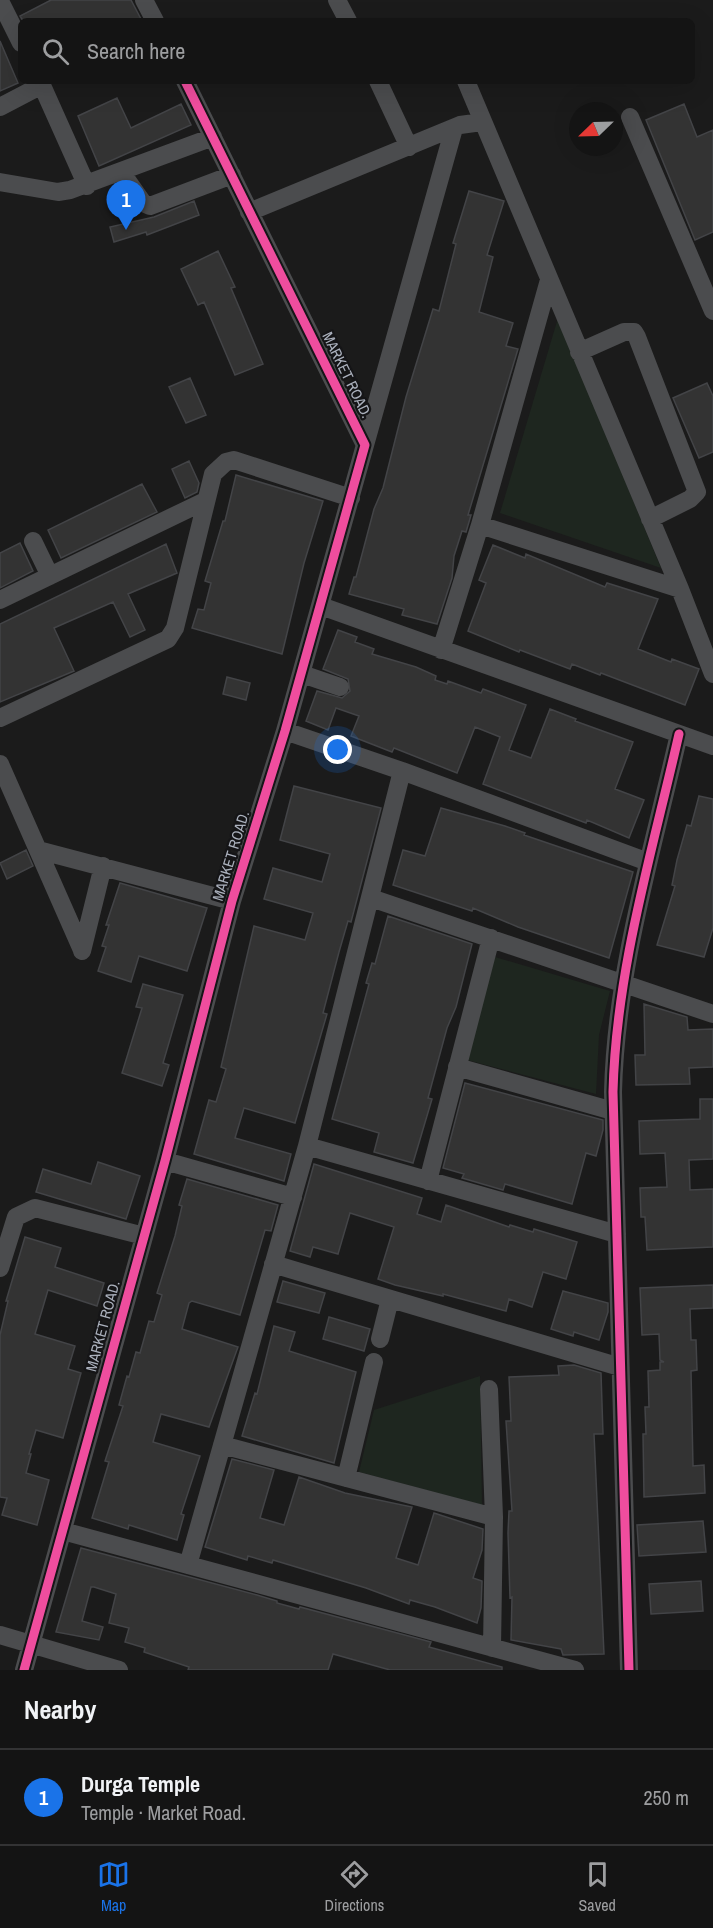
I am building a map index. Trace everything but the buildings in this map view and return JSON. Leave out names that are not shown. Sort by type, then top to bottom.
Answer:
[{"type":"street","points":[[144,0],[153,18]]},
{"type":"street","points":[[337,0],[346,18]]},
{"type":"street","points":[[0,1],[18,37]]},
{"type":"street","points":[[0,107],[39,84]]},
{"type":"street","points":[[41,84],[87,186]]},
{"type":"street","name":"MARKET ROAD.","points":[[24,1670],[165,1161],[232,901],[302,674],[365,445],[186,84]]},
{"type":"street","points":[[379,84],[409,147]]},
{"type":"street","points":[[467,84],[680,589],[713,674]]},
{"type":"street","points":[[630,117],[713,311]]},
{"type":"street","points":[[249,212],[454,128],[482,122]]},
{"type":"street","points":[[365,445],[454,128]]},
{"type":"street","points":[[0,182],[58,192],[87,186],[213,137]]},
{"type":"street","points":[[122,173],[143,203],[150,206],[232,175]]},
{"type":"street","points":[[441,650],[480,525],[549,280]]},
{"type":"street","points":[[579,351],[624,332],[634,332],[637,337],[697,492],[690,499],[650,519]]},
{"type":"street","points":[[0,718],[168,639],[175,628],[205,501],[218,468],[234,460],[351,498]]},
{"type":"street","points":[[0,600],[205,501]]},
{"type":"street","points":[[480,525],[680,589]]},
{"type":"street","points":[[33,541],[50,576]]},
{"type":"street","points":[[321,606],[713,746]]},
{"type":"street","points":[[302,674],[340,687]]},
{"type":"street","points":[[285,731],[402,771],[648,862]]},
{"type":"street","points":[[629,1670],[613,1111],[614,1037],[648,862],[679,734]]},
{"type":"street","points":[[0,764],[81,955],[103,866]]},
{"type":"street","points":[[188,1565],[307,1146],[402,771]]},
{"type":"street","points":[[38,850],[232,901]]},
{"type":"street","points":[[371,898],[713,1014]]},
{"type":"street","points":[[428,1181],[491,938]]},
{"type":"street","points":[[457,1067],[613,1111]]},
{"type":"street","points":[[307,1146],[616,1234]]},
{"type":"street","points":[[165,1161],[293,1197]]},
{"type":"street","points":[[0,1269],[16,1218],[35,1208],[144,1236]]},
{"type":"street","points":[[273,1264],[620,1367]]},
{"type":"street","points":[[380,1339],[390,1299]]},
{"type":"street","points":[[346,1478],[374,1362]]},
{"type":"street","points":[[489,1389],[494,1517],[492,1648]]},
{"type":"street","points":[[222,1445],[494,1517]]},
{"type":"street","points":[[63,1531],[575,1670]]},
{"type":"street","points":[[0,1635],[31,1646],[119,1670]]},
{"type":"shaded area","points":[[558,318],[661,568],[500,513]]},
{"type":"shaded area","points":[[495,957],[610,991],[599,1035],[596,1094],[467,1060]]},
{"type":"shaded area","points":[[480,1376],[482,1505],[359,1472],[374,1410]]},
{"type":"cycle path","points":[[24,1670],[165,1161],[232,901],[285,731],[365,445],[186,84]]},
{"type":"cycle path","points":[[629,1670],[613,1092],[616,1046],[628,956],[679,734]]},
{"type":"place","name":"Durga Temple","points":[[126,230]]}]
